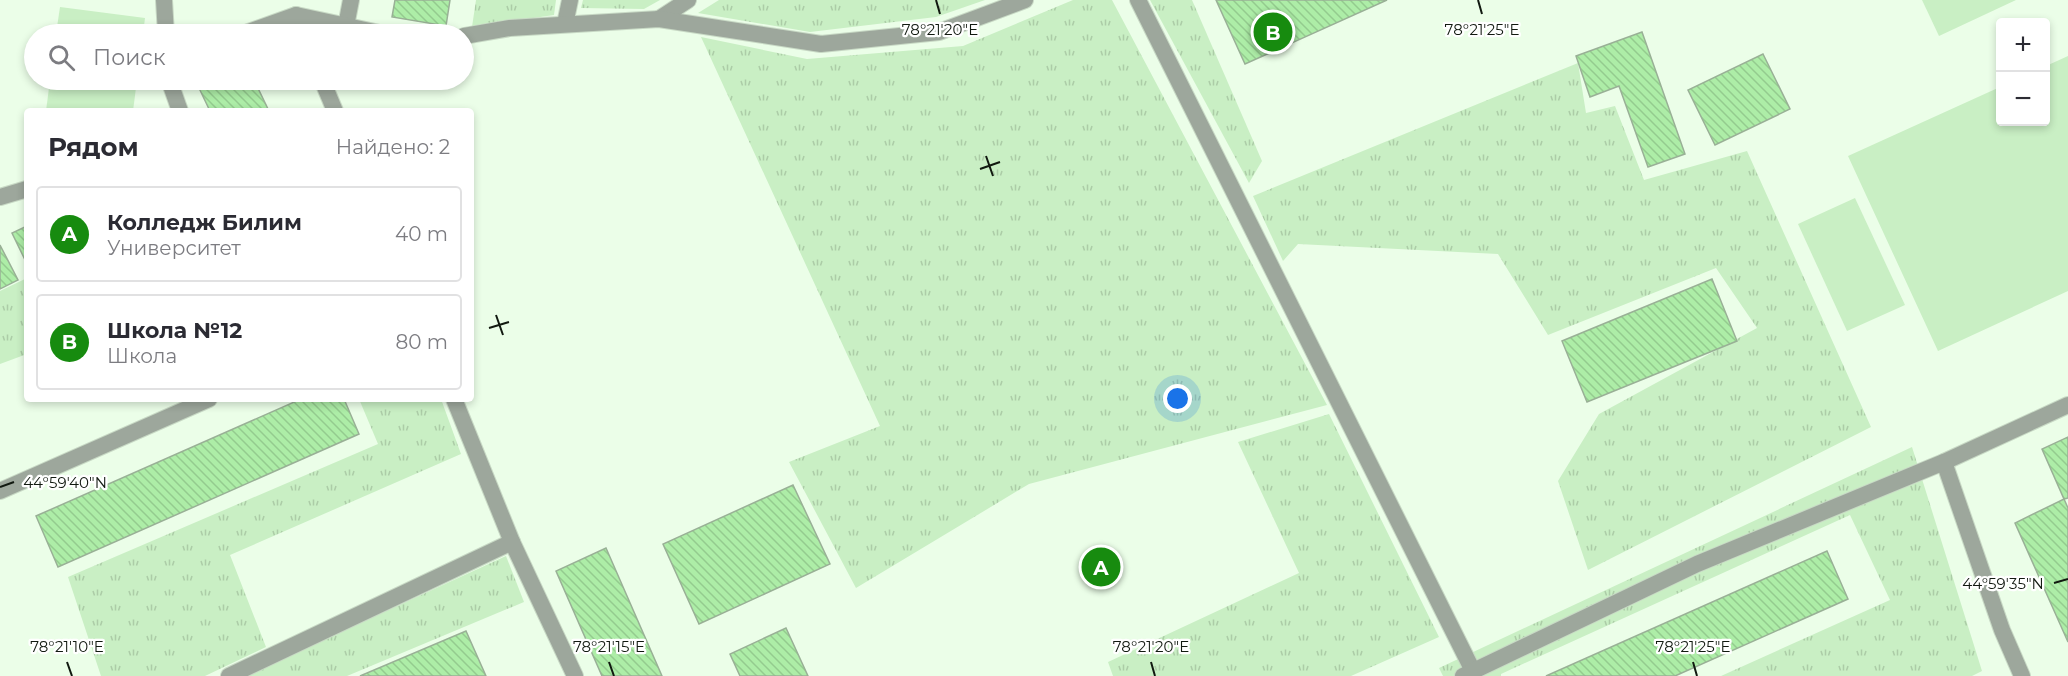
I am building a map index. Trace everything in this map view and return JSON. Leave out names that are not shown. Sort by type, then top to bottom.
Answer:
[{"type":"street","points":[[164,0],[165,24]]},
{"type":"street","points":[[346,24],[351,0]]},
{"type":"street","points":[[566,24],[570,0]]},
{"type":"street","points":[[659,19],[688,0]]},
{"type":"street","points":[[474,34],[510,28],[659,19],[821,44],[939,32],[1025,0]]},
{"type":"street","points":[[1138,0],[1468,674],[1697,564],[1944,462],[2068,405]]},
{"type":"street","points":[[296,15],[300,24]]},
{"type":"street","points":[[271,24],[296,15],[337,24]]},
{"type":"street","points":[[171,90],[179,108]]},
{"type":"street","points":[[326,90],[334,108]]},
{"type":"street","points":[[0,197],[24,190]]},
{"type":"street","points":[[0,491],[202,402]]},
{"type":"street","points":[[455,402],[512,542],[575,676]]},
{"type":"street","points":[[1944,462],[2002,630],[2022,676]]},
{"type":"street","points":[[229,676],[512,542]]},
{"type":"green space","points":[[476,0],[556,0],[554,15],[474,27]]},
{"type":"green space","points":[[583,0],[660,0],[644,9],[581,8]]},
{"type":"green space","points":[[719,0],[985,0],[936,17],[810,32],[698,13]]},
{"type":"green space","points":[[1073,0],[1112,0],[1327,405],[1029,484],[856,588],[789,462],[880,426],[701,37],[807,59],[963,46]]},
{"type":"green space","points":[[1150,0],[1192,0],[1262,161],[1249,183]]},
{"type":"green space","points":[[1922,0],[2016,0],[1939,36]]},
{"type":"green space","points":[[60,7],[145,18],[144,24],[57,24]]},
{"type":"green space","points":[[2068,56],[2068,291],[1938,351],[1848,156],[1996,89],[1996,126],[2050,126],[2050,64]]},
{"type":"green space","points":[[1578,63],[1586,113],[1615,106],[1644,180],[1747,151],[1871,427],[1588,570],[1558,481],[1599,414],[1757,328],[1716,268],[1548,335],[1498,254],[1298,244],[1283,261],[1253,196]]},
{"type":"green space","points":[[49,90],[136,90],[133,108],[46,108]]},
{"type":"green space","points":[[1855,198],[1905,305],[1847,331],[1798,224]]},
{"type":"green space","points":[[24,279],[24,355],[0,364],[0,291]]},
{"type":"green space","points":[[360,402],[442,402],[461,454],[230,555],[266,647],[205,676],[101,676],[68,577],[378,444]]},
{"type":"green space","points":[[1329,414],[1439,637],[1351,676],[1113,676],[1108,662],[1299,573],[1238,442]]},
{"type":"green space","points":[[1912,447],[1982,671],[1972,676],[1721,676],[1890,600],[1850,515],[1501,674],[1501,676],[1443,676],[1439,668]]},
{"type":"green space","points":[[506,556],[524,602],[347,676],[245,676]]},
{"type":"building","points":[[395,0],[450,0],[446,24],[392,17]]},
{"type":"building","points":[[1216,0],[1387,0],[1245,64]]},
{"type":"building","points":[[1642,32],[1685,154],[1648,167],[1619,86],[1590,97],[1576,56]]},
{"type":"building","points":[[1763,54],[1790,109],[1715,145],[1688,90]]},
{"type":"building","points":[[200,90],[259,90],[268,108],[209,108]]},
{"type":"building","points":[[24,227],[24,258],[12,233]]},
{"type":"building","points":[[0,245],[18,280],[0,289]]},
{"type":"building","points":[[1712,279],[1737,341],[1587,402],[1562,341]]},
{"type":"building","points":[[294,402],[345,402],[359,434],[58,567],[36,516]]},
{"type":"building","points":[[2068,437],[2068,498],[2064,499],[2042,449]]},
{"type":"building","points":[[793,485],[830,564],[699,624],[663,544]]},
{"type":"building","points":[[2064,499],[2068,508],[2068,642],[2015,523]]},
{"type":"building","points":[[606,548],[662,676],[602,676],[556,571]]},
{"type":"building","points":[[1827,551],[1848,599],[1675,676],[1546,676]]},
{"type":"building","points":[[786,628],[808,676],[740,676],[730,654]]},
{"type":"building","points":[[466,631],[486,676],[360,676]]},
{"type":"place","name":"Школа №12","points":[[1273,32]]},
{"type":"place","name":"Колледж Билим","points":[[1101,567]]}]
